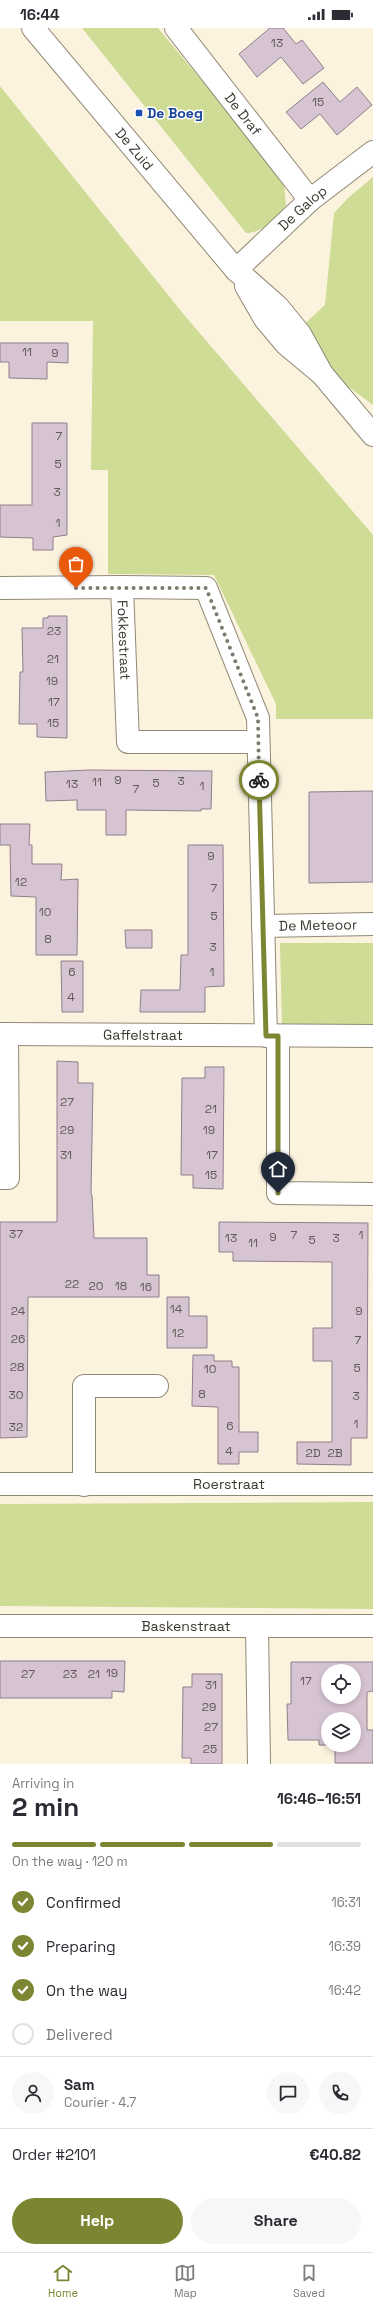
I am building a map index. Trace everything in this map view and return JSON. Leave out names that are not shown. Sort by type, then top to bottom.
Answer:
[{"type":"street","name":"De Zuid","points":[[33,28],[236,270],[265,319],[286,344],[322,374],[373,435]]},
{"type":"street","name":"De Draf","points":[[176,28],[310,200]]},
{"type":"street","name":"De Galop","points":[[236,270],[310,200],[373,152]]},
{"type":"street","name":"Fokkestraat","points":[[0,588],[122,588],[128,742],[258,742]]},
{"type":"street","points":[[122,588],[206,588],[258,718],[263,926],[272,1036],[278,1193],[373,1194]]},
{"type":"street","name":"De Meteoor","points":[[263,926],[373,924]]},
{"type":"street","name":"Gaffelstraat","points":[[0,1178],[8,1178],[4,1034],[373,1036]]},
{"type":"street","points":[[84,1484],[84,1386],[157,1386]]},
{"type":"street","name":"Roerstraat","points":[[0,1484],[373,1484]]},
{"type":"street","name":"Baskenstraat","points":[[0,1626],[373,1626]]},
{"type":"street","points":[[257,1626],[259,1764]]},
{"type":"green space","points":[[82,28],[158,28],[276,170],[284,184],[286,206],[269,224],[258,230],[246,233]]},
{"type":"green space","points":[[0,86],[185,316],[373,535],[373,719],[276,719],[276,704],[214,575],[108,574],[108,470],[91,470],[93,321],[0,321]]},
{"type":"green space","points":[[373,177],[373,405],[342,382],[302,326],[325,305],[334,213],[348,198]]},
{"type":"green space","points":[[280,943],[373,943],[373,1026],[282,1027]]},
{"type":"green space","points":[[373,1502],[373,1609],[0,1606],[0,1504]]},
{"type":"building","points":[[270,28],[283,28],[296,44],[302,40],[324,68],[303,84],[281,57],[257,77],[239,54]]},
{"type":"building","points":[[323,82],[340,102],[357,87],[372,105],[337,135],[320,114],[301,129],[286,112]]},
{"type":"building","points":[[0,343],[68,343],[68,363],[47,362],[47,379],[9,378],[9,362],[0,362]]},
{"type":"building","points":[[32,423],[67,423],[67,535],[53,537],[53,550],[33,550],[33,538],[0,537],[0,505],[32,505]]},
{"type":"building","points":[[48,616],[67,616],[67,738],[37,737],[37,724],[19,724],[20,672],[23,672],[22,628],[43,628],[43,618],[48,618]]},
{"type":"building","points":[[89,770],[212,771],[211,809],[201,809],[201,811],[126,810],[126,835],[106,835],[106,810],[77,810],[77,800],[46,801],[45,772]]},
{"type":"building","points":[[373,791],[373,882],[309,883],[309,792]]},
{"type":"building","points":[[0,824],[30,824],[29,845],[32,845],[32,864],[62,864],[61,880],[78,879],[77,955],[36,955],[36,897],[11,896],[10,845],[0,845]]},
{"type":"building","points":[[188,845],[223,845],[224,986],[205,987],[205,1012],[140,1012],[141,990],[180,990],[181,955],[188,955]]},
{"type":"building","points":[[125,930],[152,930],[152,948],[126,948]]},
{"type":"building","points":[[61,961],[83,961],[83,1012],[62,1012]]},
{"type":"building","points":[[57,1061],[78,1062],[78,1083],[93,1083],[91,1194],[94,1238],[147,1238],[147,1275],[159,1275],[159,1297],[28,1297],[27,1437],[0,1438],[0,1222],[57,1222]]},
{"type":"building","points":[[205,1067],[224,1067],[223,1189],[193,1188],[193,1175],[181,1175],[182,1078],[205,1078]]},
{"type":"building","points":[[219,1222],[368,1223],[367,1438],[351,1438],[351,1465],[297,1464],[297,1442],[332,1442],[332,1361],[313,1361],[313,1328],[332,1328],[332,1262],[233,1261],[233,1252],[219,1252]]},
{"type":"building","points":[[167,1297],[189,1297],[189,1316],[207,1316],[207,1348],[167,1348]]},
{"type":"building","points":[[193,1355],[214,1355],[214,1361],[232,1361],[232,1367],[239,1367],[239,1432],[258,1432],[258,1452],[239,1452],[239,1464],[218,1464],[218,1407],[192,1406]]},
{"type":"building","points":[[0,1661],[125,1661],[124,1692],[112,1691],[112,1698],[0,1698]]},
{"type":"building","points":[[291,1662],[373,1662],[373,1691],[367,1692],[367,1730],[373,1730],[373,1763],[335,1763],[335,1752],[361,1752],[361,1712],[321,1712],[321,1745],[319,1745],[319,1740],[288,1740],[287,1704],[291,1704]]},
{"type":"building","points":[[192,1674],[222,1674],[222,1764],[191,1764],[191,1758],[182,1758],[183,1687],[192,1687]]},
{"type":"way so far","points":[[76,588],[206,588],[258,718],[259,780]]},
{"type":"place","name":"De Boeg","points":[[139,113]]},
{"type":"route","points":[[259,780],[266,1036],[278,1036],[278,1193]]}]
